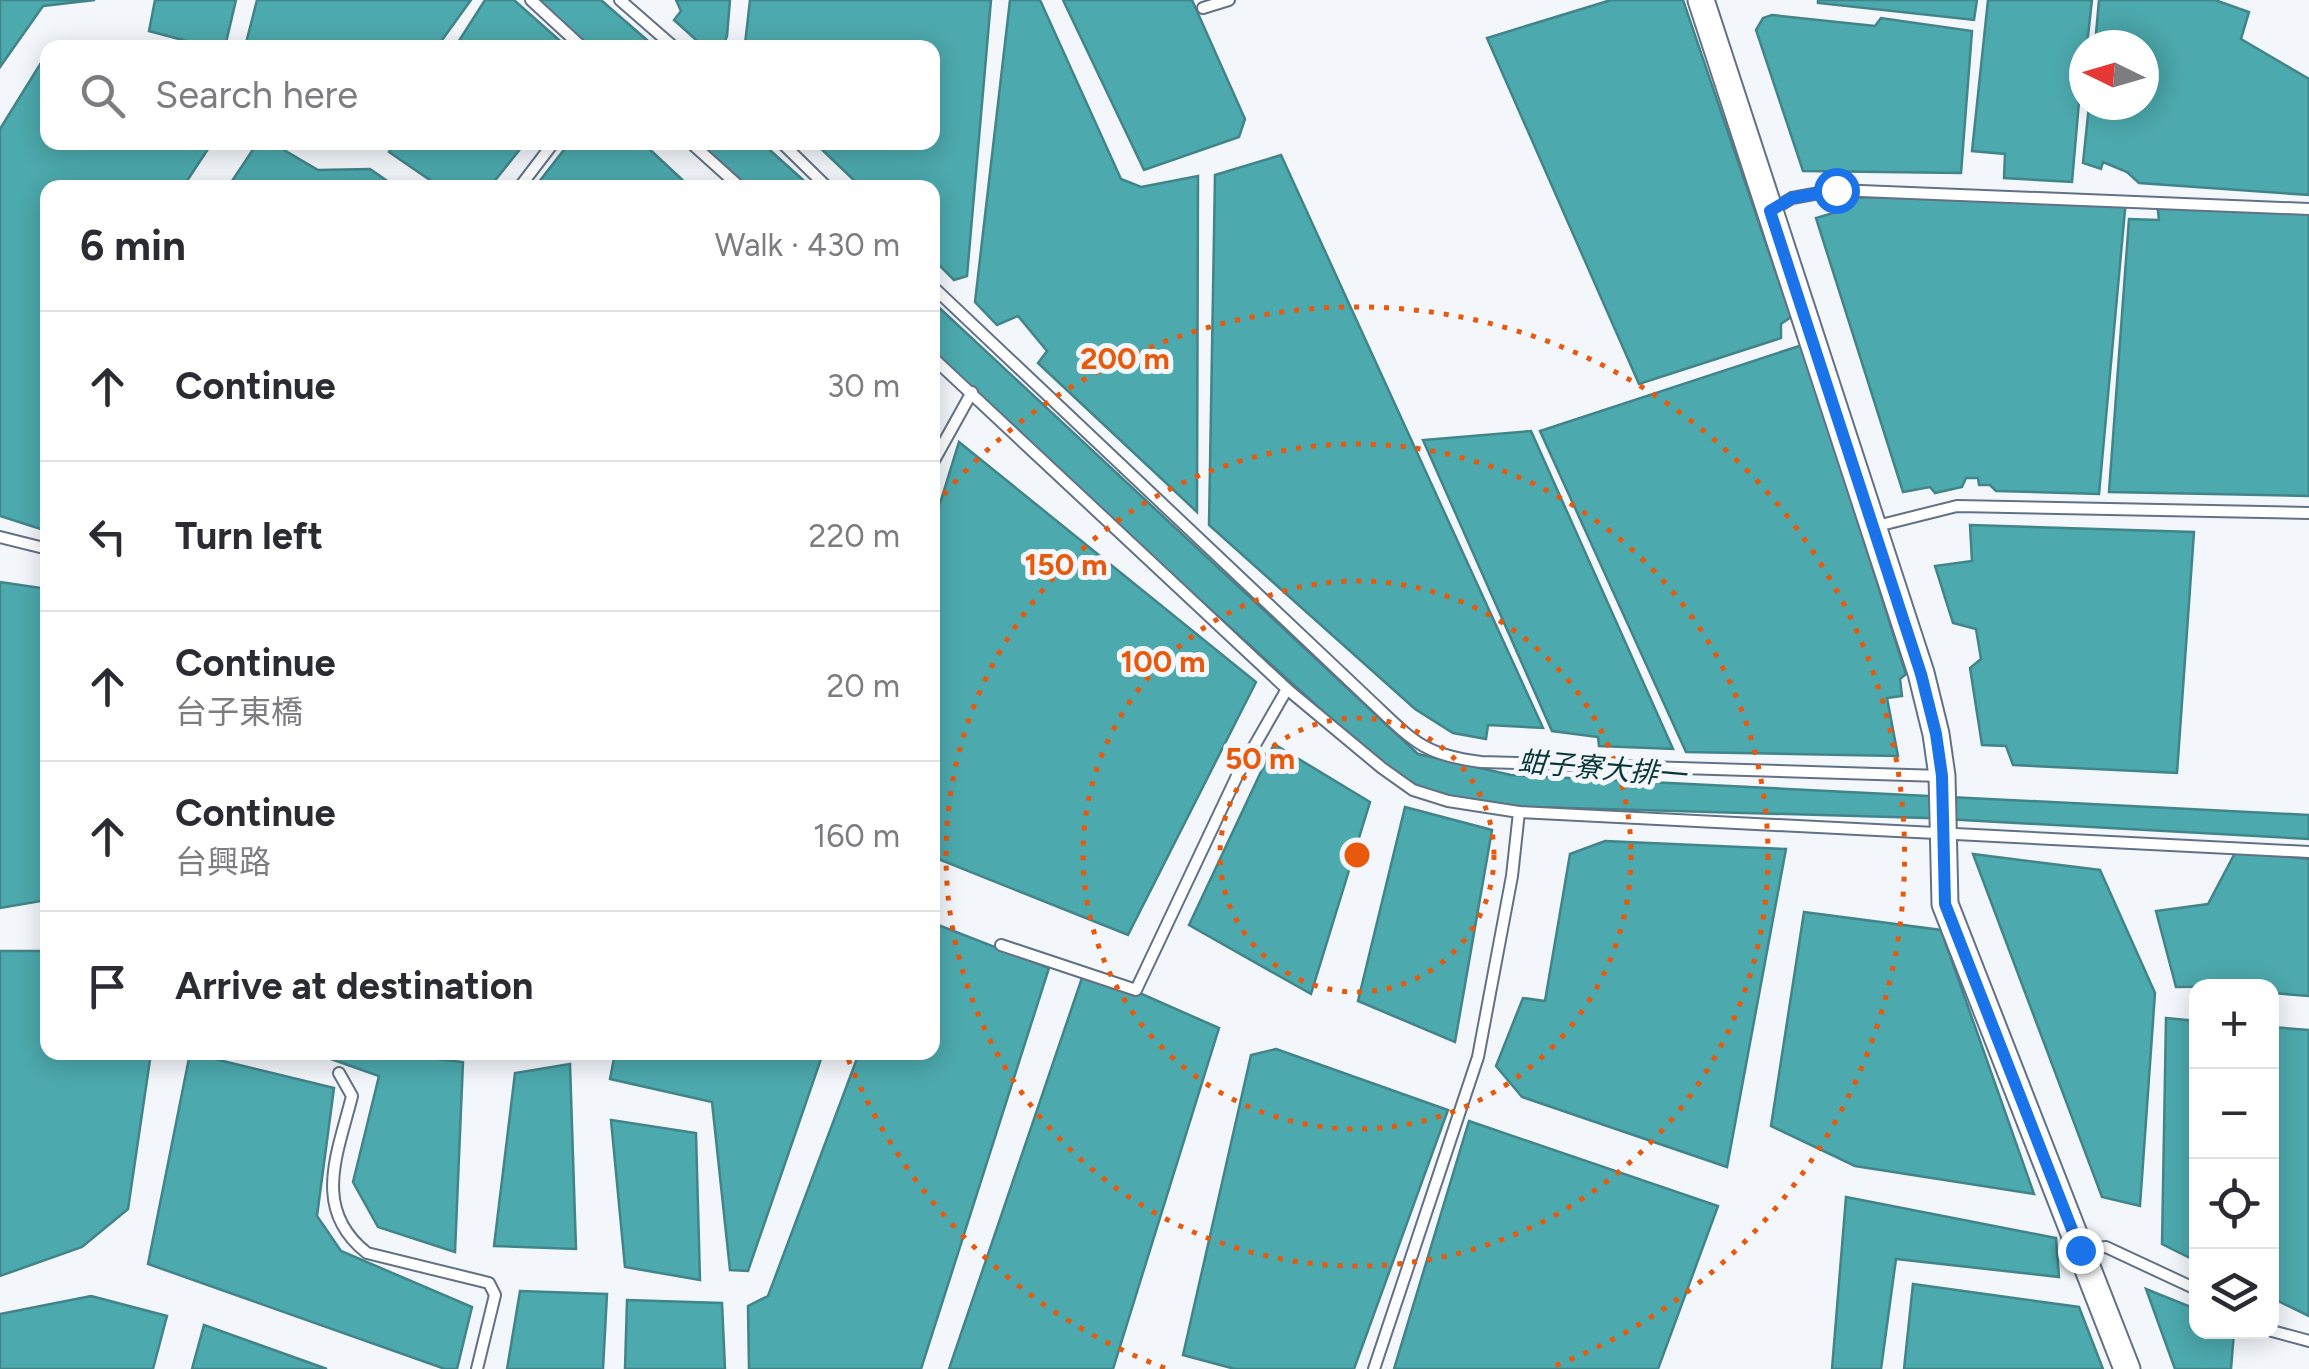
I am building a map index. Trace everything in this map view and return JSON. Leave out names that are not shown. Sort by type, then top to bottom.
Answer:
[{"type":"street","points":[[1700,0],[1921,674],[1942,776],[1945,904],[2126,1369]]},
{"type":"lane","points":[[531,0],[575,40]]},
{"type":"lane","points":[[620,0],[666,40]]},
{"type":"lane","points":[[1203,8],[1229,0]]},
{"type":"lane","points":[[524,180],[548,150]]},
{"type":"lane","points":[[699,150],[732,180]]},
{"type":"lane","points":[[788,150],[820,180]]},
{"type":"lane","points":[[1770,211],[1792,198],[1836,190],[2309,209]]},
{"type":"lane","points":[[940,294],[1374,705],[1414,742],[1436,755],[1481,762],[1942,776]]},
{"type":"lane","points":[[940,364],[1288,689],[1413,790],[1448,801],[1519,812],[2309,852]]},
{"type":"lane","points":[[940,450],[972,392]]},
{"type":"lane","points":[[1874,527],[1957,506],[2309,513]]},
{"type":"lane","points":[[0,537],[40,547]]},
{"type":"lane","points":[[1001,945],[1136,990],[1237,776],[1288,689]]},
{"type":"lane","points":[[1374,1369],[1478,1057],[1512,876],[1519,812]]},
{"type":"lane","points":[[339,1074],[352,1096],[333,1170],[333,1205],[352,1242],[366,1253],[489,1283],[495,1295],[478,1369]]},
{"type":"lane","points":[[2080,1250],[2106,1247],[2189,1286]]},
{"type":"lane","points":[[2279,1333],[2309,1341]]},
{"type":"water","points":[[0,0],[95,0],[43,6],[0,67]]},
{"type":"water","points":[[155,0],[236,0],[227,40],[183,40],[149,31]]},
{"type":"water","points":[[257,0],[471,0],[442,40],[247,40]]},
{"type":"water","points":[[485,0],[514,0],[559,40],[459,40]]},
{"type":"water","points":[[535,0],[601,0],[647,40],[579,40]]},
{"type":"water","points":[[676,0],[730,0],[726,40],[696,40],[674,20],[681,11]]},
{"type":"water","points":[[750,0],[991,0],[967,276],[954,280],[940,266],[940,180],[854,180],[822,150],[940,150],[940,40],[745,40]]},
{"type":"water","points":[[1010,0],[1040,0],[1121,179],[1141,187],[1198,176],[1197,512],[1038,363],[1047,351],[1018,316],[997,325],[975,302]]},
{"type":"water","points":[[1063,0],[1192,0],[1245,119],[1239,137],[1144,170]]},
{"type":"water","points":[[1611,0],[1683,0],[1791,317],[1781,324],[1781,338],[1639,384],[1487,38]]},
{"type":"water","points":[[1818,0],[1977,0],[1974,20]]},
{"type":"water","points":[[1988,0],[2092,0],[2089,30],[2069,30],[2069,120],[2077,120],[2072,182],[2004,178],[2005,154],[1972,151]]},
{"type":"water","points":[[2099,0],[2215,0],[2249,12],[2241,39],[2309,79],[2309,195],[2139,183],[2127,172],[2103,162],[2101,169],[2083,163],[2087,120],[2159,120],[2159,30],[2096,30]]},
{"type":"water","points":[[1772,15],[1875,26],[1881,18],[1972,31],[1961,173],[1803,171],[1756,30],[1763,18]]},
{"type":"water","points":[[40,64],[40,150],[207,150],[188,180],[40,180],[40,529],[0,516],[0,129]]},
{"type":"water","points":[[253,150],[284,150],[318,170],[370,169],[386,180],[233,180]]},
{"type":"water","points":[[519,150],[495,180],[430,180],[389,152]]},
{"type":"water","points":[[564,150],[650,150],[683,180],[540,180]]},
{"type":"water","points":[[701,150],[770,150],[803,180],[734,180]]},
{"type":"water","points":[[1281,155],[1543,728],[1488,725],[1486,739],[1453,733],[1415,709],[1209,525],[1215,175]]},
{"type":"water","points":[[1834,197],[2126,199],[2099,494],[1996,491],[1990,485],[1979,485],[1978,478],[1966,478],[1962,487],[1935,493],[1930,487],[1903,492],[1816,218],[1833,213]]},
{"type":"water","points":[[2157,202],[2309,210],[2309,496],[2109,492],[2129,219],[2159,220]]},
{"type":"water","points":[[940,308],[1418,754],[1511,775],[2309,815],[2309,839],[1926,818],[1499,806],[1438,796],[1388,770],[940,365]]},
{"type":"water","points":[[1802,345],[1906,674],[1900,679],[1902,696],[1887,698],[1898,756],[1686,752],[1540,431]]},
{"type":"water","points":[[1531,431],[1673,749],[1599,746],[1598,737],[1552,731],[1423,440]]},
{"type":"water","points":[[959,442],[1256,682],[1128,935],[940,860],[940,503]]},
{"type":"water","points":[[1970,525],[2194,532],[2177,773],[2013,765],[2006,746],[1982,745],[1970,668],[1981,659],[1976,629],[1953,623],[1935,566],[1972,561]]},
{"type":"water","points":[[0,582],[40,588],[40,901],[0,908]]},
{"type":"water","points":[[1274,744],[1370,802],[1311,994],[1189,925]]},
{"type":"water","points":[[1405,807],[1492,830],[1455,1042],[1358,1001]]},
{"type":"water","points":[[1605,841],[1786,849],[1727,1167],[1522,1097],[1496,1066],[1523,998],[1545,1001],[1570,854]]},
{"type":"water","points":[[2236,851],[2309,859],[2309,996],[2279,994],[2279,979],[2189,979],[2189,987],[2176,987],[2156,911],[2208,904]]},
{"type":"water","points":[[1973,854],[2100,870],[2155,993],[2140,1206],[2102,1197]]},
{"type":"water","points":[[1804,912],[1941,930],[2034,1194],[1855,1166],[1771,1126]]},
{"type":"water","points":[[940,926],[1049,968],[921,1369],[749,1369],[748,1306],[768,1296],[856,1060],[940,1060]]},
{"type":"water","points":[[0,951],[40,951],[40,1060],[150,1060],[128,1209],[82,1247],[0,1276]]},
{"type":"water","points":[[1085,969],[1219,1028],[1113,1369],[949,1369]]},
{"type":"water","points":[[2166,1018],[2189,1020],[2189,1258],[2162,1244]]},
{"type":"water","points":[[2279,1028],[2309,1030],[2309,1316],[2279,1301]]},
{"type":"water","points":[[1276,1049],[1448,1110],[1354,1369],[1235,1369],[1183,1355],[1251,1055]]},
{"type":"water","points":[[189,1060],[219,1060],[334,1088],[317,1216],[341,1251],[472,1307],[457,1369],[445,1369],[148,1264]]},
{"type":"water","points":[[334,1060],[463,1062],[455,1252],[378,1227],[353,1182],[379,1076]]},
{"type":"water","points":[[614,1060],[821,1060],[748,1271],[730,1270],[712,1102],[610,1079]]},
{"type":"water","points":[[570,1064],[576,1249],[494,1246],[515,1073]]},
{"type":"water","points":[[611,1120],[696,1133],[700,1280],[625,1267]]},
{"type":"water","points":[[1469,1121],[1718,1206],[1658,1369],[1394,1369]]},
{"type":"water","points":[[1846,1197],[2056,1238],[2059,1277],[1896,1259],[1881,1369],[1832,1369]]},
{"type":"water","points":[[1913,1284],[2079,1307],[2103,1369],[1904,1369]]},
{"type":"water","points":[[2146,1289],[2189,1306],[2189,1339],[2233,1339],[2231,1369],[2175,1369]]},
{"type":"water","points":[[520,1291],[607,1294],[603,1369],[507,1369]]},
{"type":"water","points":[[91,1296],[167,1316],[153,1369],[0,1369],[0,1314]]},
{"type":"water","points":[[627,1300],[722,1303],[725,1369],[625,1369]]},
{"type":"water","points":[[204,1325],[327,1369],[192,1369]]},
{"type":"route","points":[[1836,190],[1792,198],[1770,211],[1921,674],[1942,776],[1945,904],[2080,1250]]},
{"type":"water label","name":"蚶子寮大排一","points":[[1602,768]]}]
